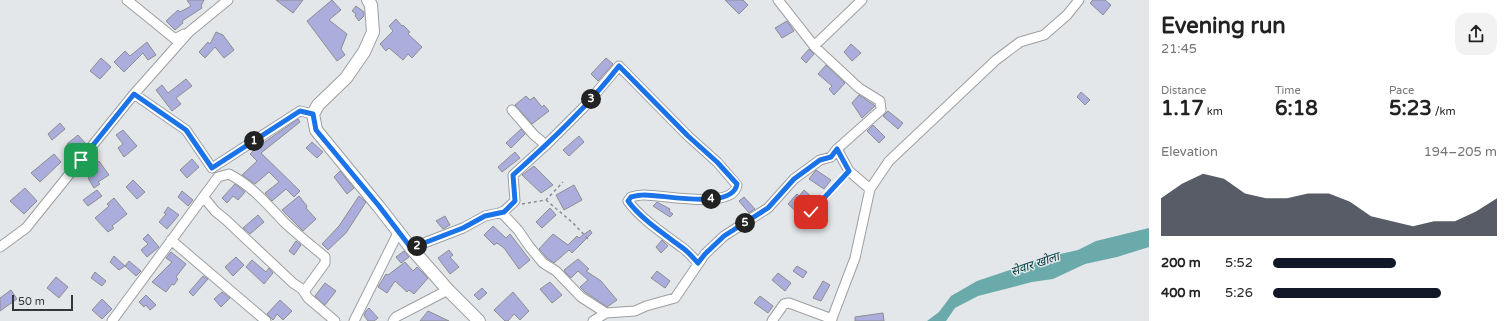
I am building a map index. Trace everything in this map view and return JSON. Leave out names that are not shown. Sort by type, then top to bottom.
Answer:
[{"type":"street","points":[[127,0],[175,39],[189,32]]},
{"type":"street","points":[[0,247],[26,228],[134,94],[189,32],[228,0]]},
{"type":"street","points":[[368,0],[371,5],[373,32],[364,52],[346,78],[318,105],[313,114],[316,130],[399,231],[411,248],[478,321]]},
{"type":"street","points":[[501,212],[518,230],[543,263],[556,271],[580,297],[606,313],[635,311],[646,306],[675,298],[705,254],[724,236],[768,208],[794,179],[820,160],[831,157],[837,149],[881,110],[880,101],[859,88],[814,46],[778,0]]},
{"type":"street","points":[[814,46],[862,0]]},
{"type":"street","points":[[772,321],[784,304],[789,303],[831,320],[855,258],[870,189],[889,161],[996,60],[1020,42],[1044,35],[1067,15],[1079,0]]},
{"type":"street","points":[[411,248],[463,228],[485,216],[504,212],[515,201],[513,175],[546,146],[584,107],[619,66],[688,136],[717,162],[737,184],[736,190],[732,194],[719,198],[678,199],[643,195],[631,197],[628,201],[635,211],[660,230],[669,239],[682,246],[698,263]]},
{"type":"street","points":[[134,94],[186,130],[212,168],[300,111],[313,114]]},
{"type":"street","points":[[512,110],[546,146]]},
{"type":"street","points":[[837,149],[849,171],[870,189]]},
{"type":"street","points":[[112,321],[218,177],[229,174],[242,181],[286,224],[325,257],[326,263],[306,288],[302,290]]},
{"type":"street","points":[[206,200],[214,211],[226,220],[302,290],[308,298],[335,321]]},
{"type":"street","points":[[354,321],[399,231]]},
{"type":"street","points":[[171,240],[266,321]]},
{"type":"street","points":[[393,321],[396,317],[448,290]]},
{"type":"street","points":[[593,321],[606,313]]},
{"type":"lane","points":[[811,212],[849,171]]},
{"type":"path","points":[[515,201],[522,204],[546,200],[563,182]]},
{"type":"path","points":[[546,200],[574,223],[590,241]]},
{"type":"water","name":"सेवार खोला","points":[[1149,228],[1149,247],[1117,257],[1085,264],[1053,279],[1032,282],[978,296],[955,308],[946,321],[927,321],[939,312],[951,296],[977,281],[1051,256],[1078,250],[1096,241]]},
{"type":"building","points":[[187,0],[204,0],[201,6],[202,8],[182,21],[183,23],[175,30],[166,21],[178,10],[180,12],[191,6]]},
{"type":"building","points":[[276,0],[303,0],[293,13]]},
{"type":"building","points":[[332,0],[341,10],[329,20],[347,34],[341,49],[345,55],[337,61],[307,21]]},
{"type":"building","points":[[725,0],[743,0],[748,5],[739,14]]},
{"type":"building","points":[[1093,0],[1105,0],[1111,5],[1103,15],[1090,3]]},
{"type":"building","points":[[356,6],[364,12],[364,16],[359,21],[355,16],[356,14],[352,11]]},
{"type":"building","points":[[396,19],[410,32],[408,34],[422,47],[412,58],[408,54],[403,60],[389,48],[386,51],[380,44],[393,31],[389,26]]},
{"type":"building","points":[[787,21],[794,31],[782,38],[775,28]]},
{"type":"building","points":[[216,32],[223,35],[234,50],[224,58],[215,47],[205,58],[199,52],[208,42],[210,44]]},
{"type":"building","points":[[147,42],[156,55],[148,60],[143,53],[124,72],[114,62],[125,51],[130,56]]},
{"type":"building","points":[[851,44],[861,53],[852,61],[844,52]]},
{"type":"building","points":[[809,49],[814,54],[806,63],[801,58]]},
{"type":"building","points":[[101,58],[111,67],[100,79],[90,71]]},
{"type":"building","points":[[606,58],[613,64],[598,81],[591,74]]},
{"type":"building","points":[[826,65],[845,83],[834,95],[829,89],[832,86],[818,74]]},
{"type":"building","points":[[186,79],[192,86],[176,98],[181,104],[172,111],[156,90],[162,85],[168,93]]},
{"type":"building","points":[[1081,92],[1090,100],[1085,105],[1077,97]]},
{"type":"building","points":[[859,95],[875,106],[862,118],[852,103]]},
{"type":"building","points":[[526,96],[530,100],[534,97],[542,107],[544,105],[549,111],[532,124],[515,105]]},
{"type":"building","points":[[888,111],[903,123],[898,129],[883,116]]},
{"type":"building","points":[[298,119],[300,122],[261,153],[300,191],[294,197],[286,189],[272,201],[265,193],[279,182],[269,172],[255,184],[242,175],[257,161],[250,154],[256,148]]},
{"type":"building","points":[[60,123],[65,129],[52,140],[48,134]]},
{"type":"building","points":[[873,125],[885,137],[879,143],[867,131]]},
{"type":"building","points":[[521,129],[525,134],[511,148],[506,143]]},
{"type":"building","points":[[123,130],[137,146],[124,157],[118,148],[123,144],[116,135]]},
{"type":"building","points":[[78,135],[86,144],[75,155],[67,144]]},
{"type":"building","points":[[579,136],[584,142],[569,156],[563,150]]},
{"type":"building","points":[[312,142],[323,152],[317,158],[306,148]]},
{"type":"building","points":[[515,152],[520,158],[502,172],[498,167]]},
{"type":"building","points":[[54,154],[61,162],[40,182],[31,173]]},
{"type":"building","points":[[192,159],[199,167],[187,178],[180,170]]},
{"type":"building","points":[[99,161],[109,175],[98,182],[100,184],[94,188],[88,178],[98,172],[93,165]]},
{"type":"building","points":[[534,166],[553,185],[541,193],[522,175]]},
{"type":"building","points":[[816,170],[831,180],[824,189],[809,179]]},
{"type":"building","points":[[340,171],[354,188],[347,194],[334,177]]},
{"type":"building","points":[[133,180],[145,192],[137,199],[126,187]]},
{"type":"building","points":[[235,184],[245,192],[238,200],[233,196],[227,203],[222,198]]},
{"type":"building","points":[[574,185],[582,200],[564,210],[556,195]]},
{"type":"building","points":[[25,188],[37,201],[24,214],[10,201]]},
{"type":"building","points":[[97,190],[102,196],[88,206],[83,200]]},
{"type":"building","points":[[804,190],[814,199],[800,215],[788,204],[797,194],[799,196]]},
{"type":"building","points":[[182,191],[193,200],[188,206],[178,197]]},
{"type":"building","points":[[299,196],[307,206],[306,208],[316,219],[303,231],[282,210]]},
{"type":"building","points":[[359,196],[366,202],[346,233],[328,250],[322,244],[339,226]]},
{"type":"building","points":[[744,197],[755,209],[749,213],[739,201]]},
{"type":"building","points":[[114,198],[127,214],[112,226],[114,228],[108,232],[95,218],[109,206],[107,204]]},
{"type":"building","points":[[657,202],[670,209],[669,211],[673,214],[670,217],[653,206]]},
{"type":"building","points":[[168,207],[179,215],[167,229],[159,222],[166,214],[164,213]]},
{"type":"building","points":[[550,208],[556,215],[542,228],[536,222]]},
{"type":"building","points":[[258,215],[264,222],[250,234],[243,228]]},
{"type":"building","points":[[445,216],[450,225],[443,229],[436,221]]},
{"type":"building","points":[[493,226],[506,238],[510,234],[530,260],[519,269],[504,248],[497,243],[494,245],[484,235]]},
{"type":"building","points":[[590,230],[592,233],[572,253],[569,250],[554,263],[539,249],[553,234],[568,245],[577,236],[579,238]]},
{"type":"building","points":[[148,234],[159,247],[147,257],[141,250],[148,244],[143,239]]},
{"type":"building","points":[[662,240],[668,246],[661,253],[656,247]]},
{"type":"building","points":[[296,241],[301,245],[294,255],[289,251]]},
{"type":"building","points":[[449,250],[453,255],[450,257],[459,267],[450,274],[438,258]]},
{"type":"building","points":[[404,251],[409,257],[401,263],[396,257]]},
{"type":"building","points":[[171,252],[186,264],[176,277],[178,279],[174,285],[172,284],[166,292],[152,282],[172,262],[166,258]]},
{"type":"building","points":[[114,256],[125,266],[119,270],[110,262]]},
{"type":"building","points":[[236,257],[244,265],[233,276],[225,267]]},
{"type":"building","points":[[578,259],[589,269],[586,271],[601,281],[617,300],[607,307],[580,287],[588,280],[578,271],[571,278],[565,272],[564,270]]},
{"type":"building","points":[[252,260],[266,272],[269,268],[273,273],[264,284],[246,267]]},
{"type":"building","points":[[129,261],[141,271],[136,276],[125,266]]},
{"type":"building","points":[[405,262],[413,271],[417,267],[428,278],[414,294],[409,290],[407,292],[395,281],[387,293],[378,287],[386,274],[388,275]]},
{"type":"building","points":[[797,266],[807,272],[803,278],[793,271]]},
{"type":"building","points":[[657,271],[670,281],[665,288],[651,278]]},
{"type":"building","points":[[95,272],[106,281],[102,286],[91,278]]},
{"type":"building","points":[[778,273],[791,283],[785,291],[772,280]]},
{"type":"building","points":[[203,276],[208,279],[193,296],[189,292]]},
{"type":"building","points":[[56,277],[68,287],[59,298],[47,288]]},
{"type":"building","points":[[823,281],[830,285],[821,301],[813,298]]},
{"type":"building","points":[[550,282],[562,295],[552,303],[540,289]]},
{"type":"building","points":[[325,283],[336,291],[325,305],[315,296]]},
{"type":"building","points":[[482,288],[487,293],[479,300],[474,295]]},
{"type":"building","points":[[11,290],[17,299],[0,311],[0,298]]},
{"type":"building","points":[[222,292],[230,298],[221,307],[214,299]]},
{"type":"building","points":[[513,292],[529,311],[520,320],[514,314],[508,321],[505,321],[494,310]]},
{"type":"building","points":[[146,295],[156,305],[150,310],[146,305],[144,307],[139,302]]},
{"type":"building","points":[[760,296],[773,306],[768,313],[754,303]]},
{"type":"building","points":[[102,299],[112,309],[102,319],[92,310]]},
{"type":"building","points":[[280,300],[292,311],[283,320],[277,314],[273,320],[267,314]]},
{"type":"building","points":[[369,308],[378,318],[374,321],[368,321],[364,315]]},
{"type":"building","points":[[428,311],[449,321],[420,321]]},
{"type":"building","points":[[883,313],[884,321],[855,321],[855,317]]},
{"type":"route","points":[[81,160],[134,94],[186,130],[212,168],[300,111],[313,114],[316,130],[379,206],[411,248],[463,228],[485,216],[504,212],[515,201],[513,175],[546,146],[584,107],[619,66],[688,136],[717,162],[729,177],[737,184],[736,190],[732,194],[719,198],[678,199],[652,195],[637,195],[631,197],[628,201],[635,211],[660,230],[669,239],[682,246],[698,263],[705,254],[724,236],[768,208],[794,179],[811,165],[820,160],[831,157],[837,149],[849,171],[811,212]]}]
